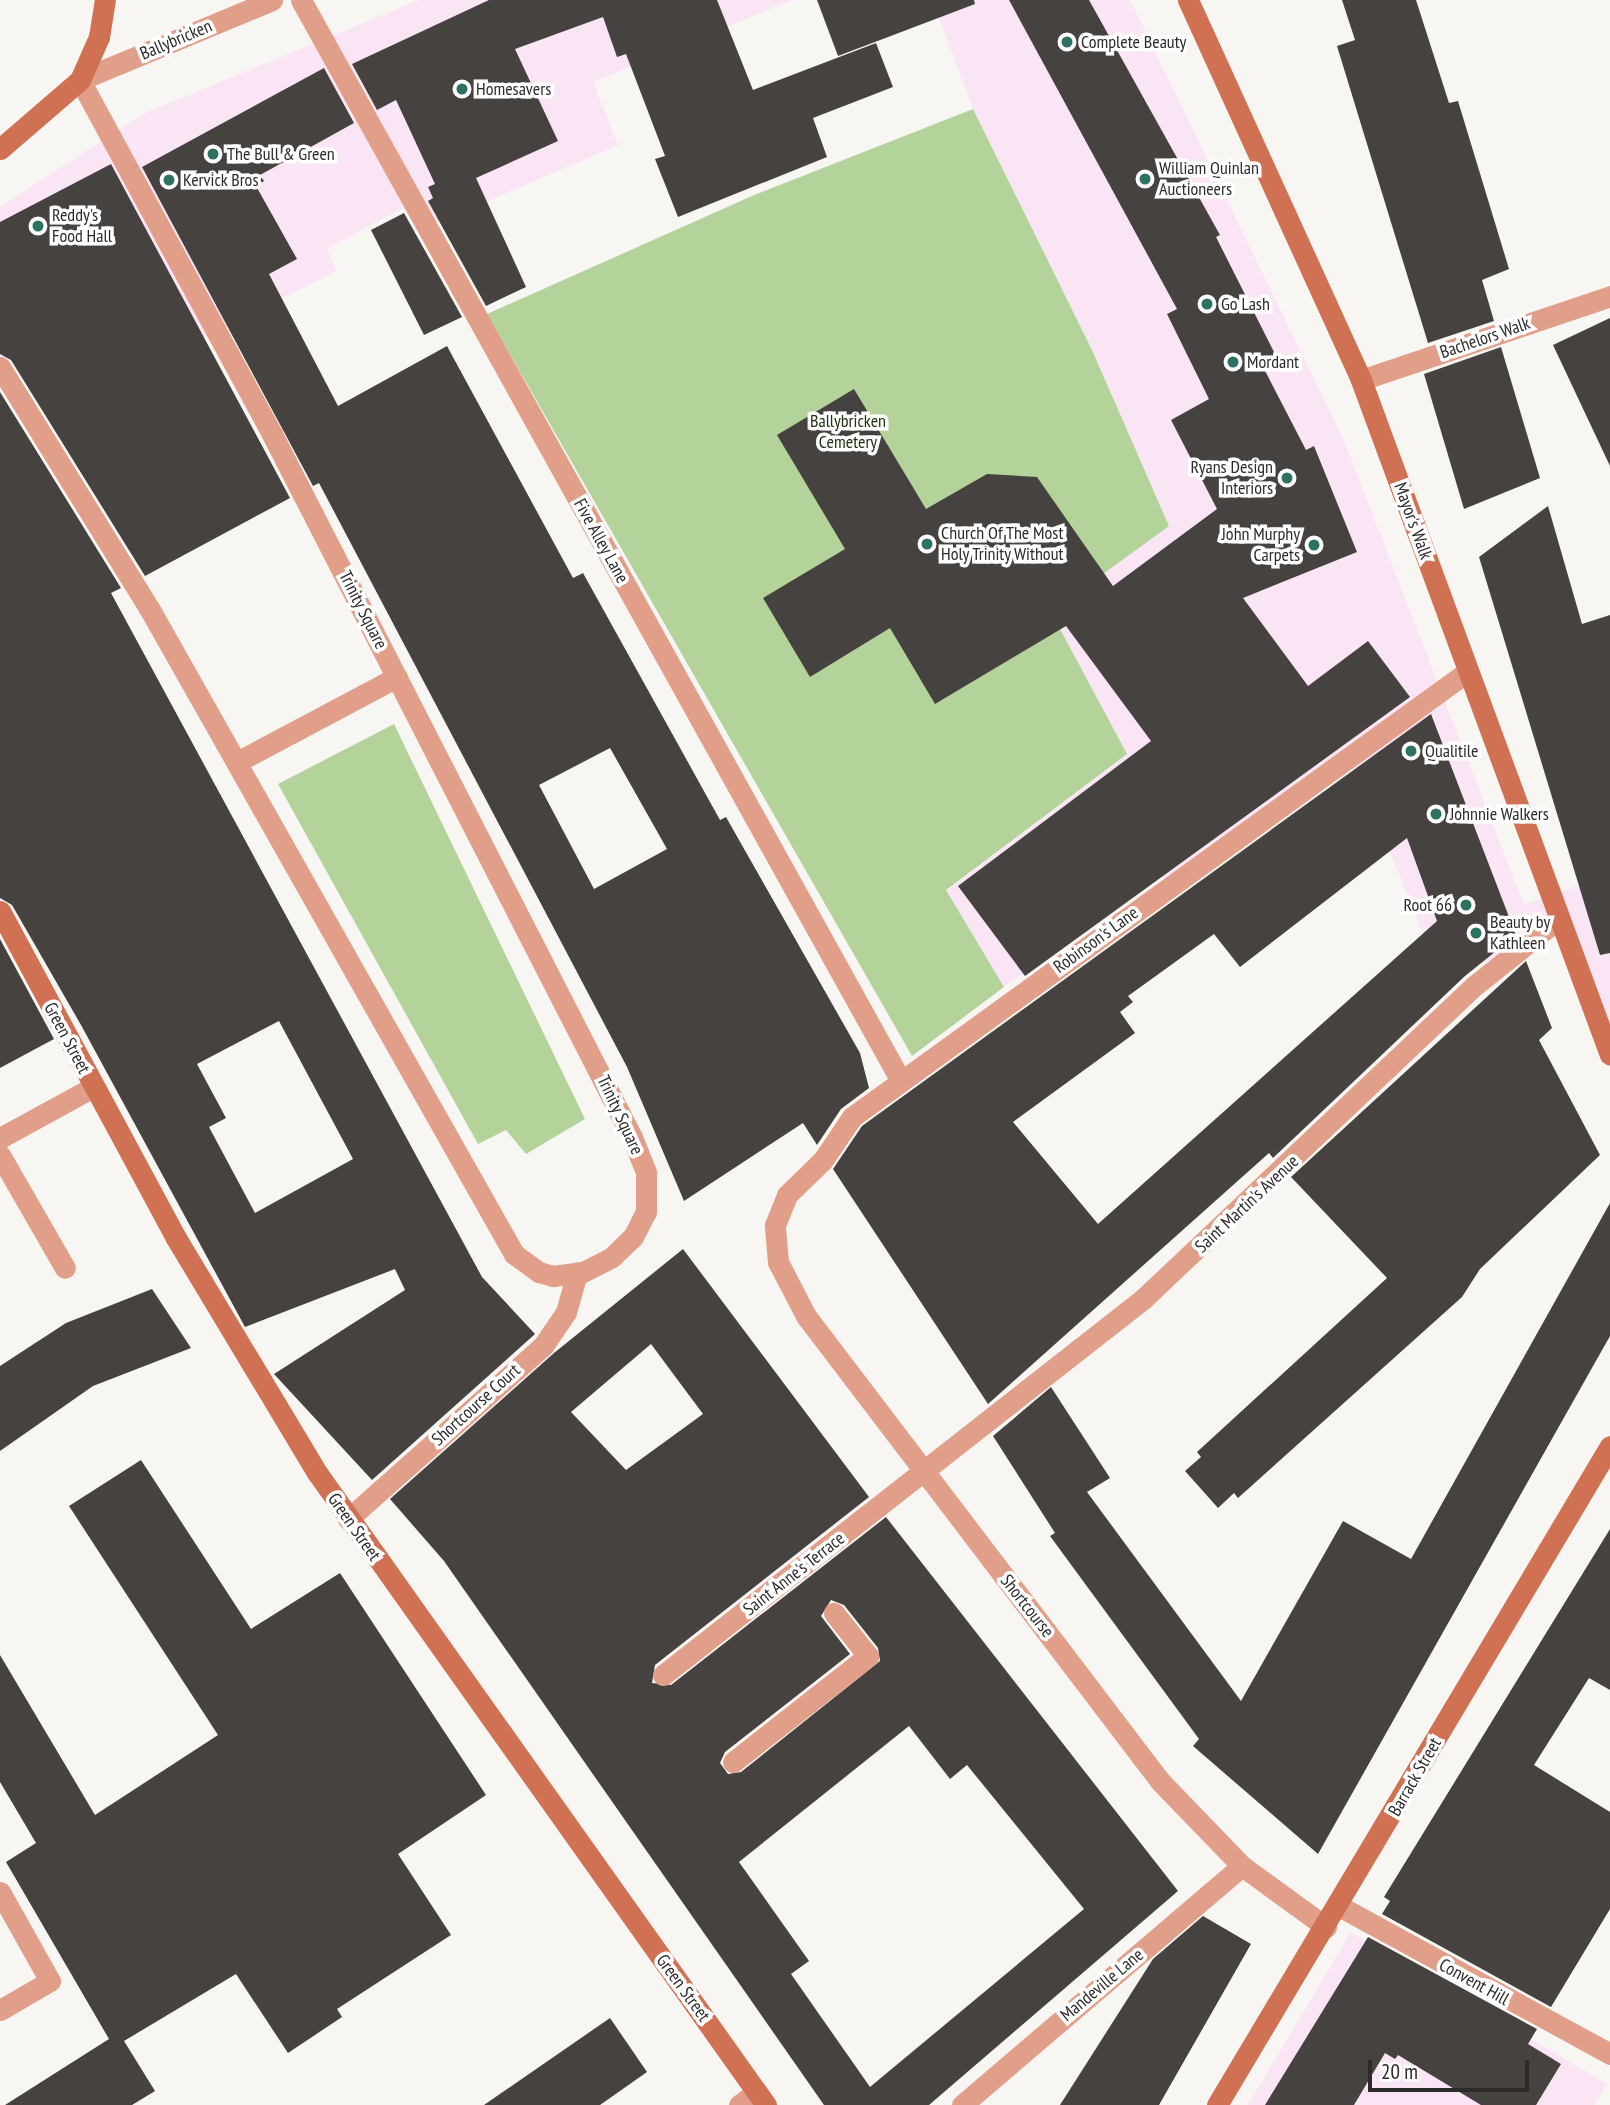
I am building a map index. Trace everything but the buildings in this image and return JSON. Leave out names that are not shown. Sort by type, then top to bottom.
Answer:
[{"type":"street","name":"Ballybricken","points":[[80,80],[96,46],[105,0]]},
{"type":"street","name":"Ballybricken","points":[[0,149],[80,80],[272,0]]},
{"type":"street","name":"Five Alley Lane","points":[[302,0],[901,1081]]},
{"type":"street","name":"Mayor's Walk","points":[[1188,0],[1361,380],[1557,920],[1610,1055]]},
{"type":"street","name":"Trinity Square","points":[[0,367],[237,762],[496,1227],[514,1254],[539,1272],[577,1273],[612,1257],[633,1237],[646,1212],[646,1172],[618,1107],[272,434],[80,80]]},
{"type":"street","name":"Bachelors Walk","points":[[1361,380],[1610,296]]},
{"type":"street","name":"Robinson's Lane","points":[[774,1246],[787,1195],[823,1160],[841,1128],[901,1081],[1467,672]]},
{"type":"street","points":[[237,762],[397,677]]},
{"type":"street","name":"Green Street","points":[[0,911],[93,1087],[228,1329],[348,1519],[762,2099]]},
{"type":"street","name":"Saint Martin's Avenue","points":[[924,1473],[1143,1298],[1259,1194],[1474,986],[1557,920]]},
{"type":"street","points":[[0,1138],[93,1087]]},
{"type":"street","points":[[0,1155],[65,1268]]},
{"type":"street","name":"Shortcourse","points":[[774,1246],[792,1296],[1160,1781],[1242,1866],[1326,1927]]},
{"type":"street","name":"Shortcourse Court","points":[[348,1519],[543,1346],[566,1312],[577,1273]]},
{"type":"street","name":"Barrack Street","points":[[1217,2105],[1339,1906],[1610,1446]]},
{"type":"street","name":"Saint Anne's Terrace","points":[[663,1675],[924,1473]]},
{"type":"street","points":[[733,1762],[868,1656],[834,1613]]},
{"type":"street","name":"Mandeville Lane","points":[[962,2105],[1242,1866]]},
{"type":"street","points":[[0,1892],[50,1981],[0,2010]]},
{"type":"street","name":"Convent Hill","points":[[1339,1906],[1610,2054]]},
{"type":"street","points":[[739,2105],[762,2099]]},
{"type":"shaded area","points":[[419,0],[792,0],[593,82],[618,145],[435,224],[423,198],[327,248],[336,271],[99,391],[61,326],[0,362],[0,207],[145,113]]},
{"type":"shaded area","points":[[932,0],[1130,0],[1345,443],[1524,905],[1610,874],[1610,1022],[1572,922],[1442,982],[1348,747],[1165,880],[1159,873],[1004,987],[946,891],[1127,754],[1051,612],[1169,526],[1092,350],[973,109]]},
{"type":"shaded area","points":[[1351,1932],[1607,2084],[1594,2105],[1248,2105]]},
{"type":"green space","name":"Ballybricken Cemetery","points":[[973,109],[1092,350],[1169,526],[1051,612],[1127,754],[946,890],[1004,987],[912,1056],[487,314],[752,196]]},
{"type":"green space","points":[[394,724],[585,1119],[526,1154],[506,1130],[478,1144],[278,784]]},
{"type":"place","name":"Complete Beauty","points":[[1067,42]]},
{"type":"place","name":"Homesavers","points":[[462,89]]},
{"type":"place","name":"The Bull & Green","points":[[213,154]]},
{"type":"place","name":"William Quinlan Auctioneers","points":[[1145,179]]},
{"type":"place","name":"Kervick Bros","points":[[169,180]]},
{"type":"place","name":"Reddy's Food Hall","points":[[38,226]]},
{"type":"place","name":"Go Lash","points":[[1207,304]]},
{"type":"place","name":"Mordant","points":[[1233,362]]},
{"type":"place","name":"Ryans Design Interiors","points":[[1287,478]]},
{"type":"place","name":"Church Of The Most Holy Trinity Without","points":[[927,544]]},
{"type":"place","name":"John Murphy Carpets","points":[[1314,545]]},
{"type":"place","name":"Qualitile","points":[[1411,751]]},
{"type":"place","name":"Johnnie Walkers","points":[[1436,814]]},
{"type":"place","name":"Root 66","points":[[1466,905]]},
{"type":"place","name":"Beauty by Kathleen","points":[[1476,933]]}]
